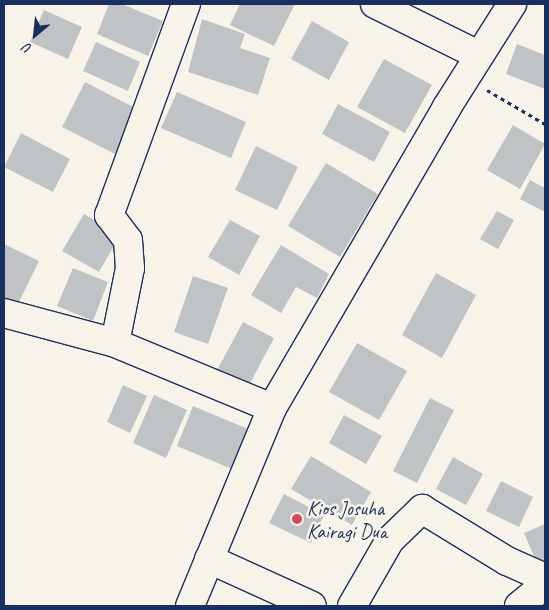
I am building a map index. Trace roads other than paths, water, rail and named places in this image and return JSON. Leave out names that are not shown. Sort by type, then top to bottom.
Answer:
[{"type":"street","points":[[115,343],[130,268],[128,240],[109,216],[186,4]]},
{"type":"street","points":[[375,4],[471,66]]},
{"type":"street","points":[[190,606],[272,408],[471,66],[512,4]]},
{"type":"street","points":[[4,313],[115,343],[272,408]]},
{"type":"street","points":[[352,606],[390,540],[422,509],[507,561],[545,578]]},
{"type":"street","points":[[209,560],[312,606]]},
{"type":"street","points":[[519,606],[545,585]]},
{"type":"place","name":"Kios Josuha Kairagi Dua","points":[[297,519]]}]
